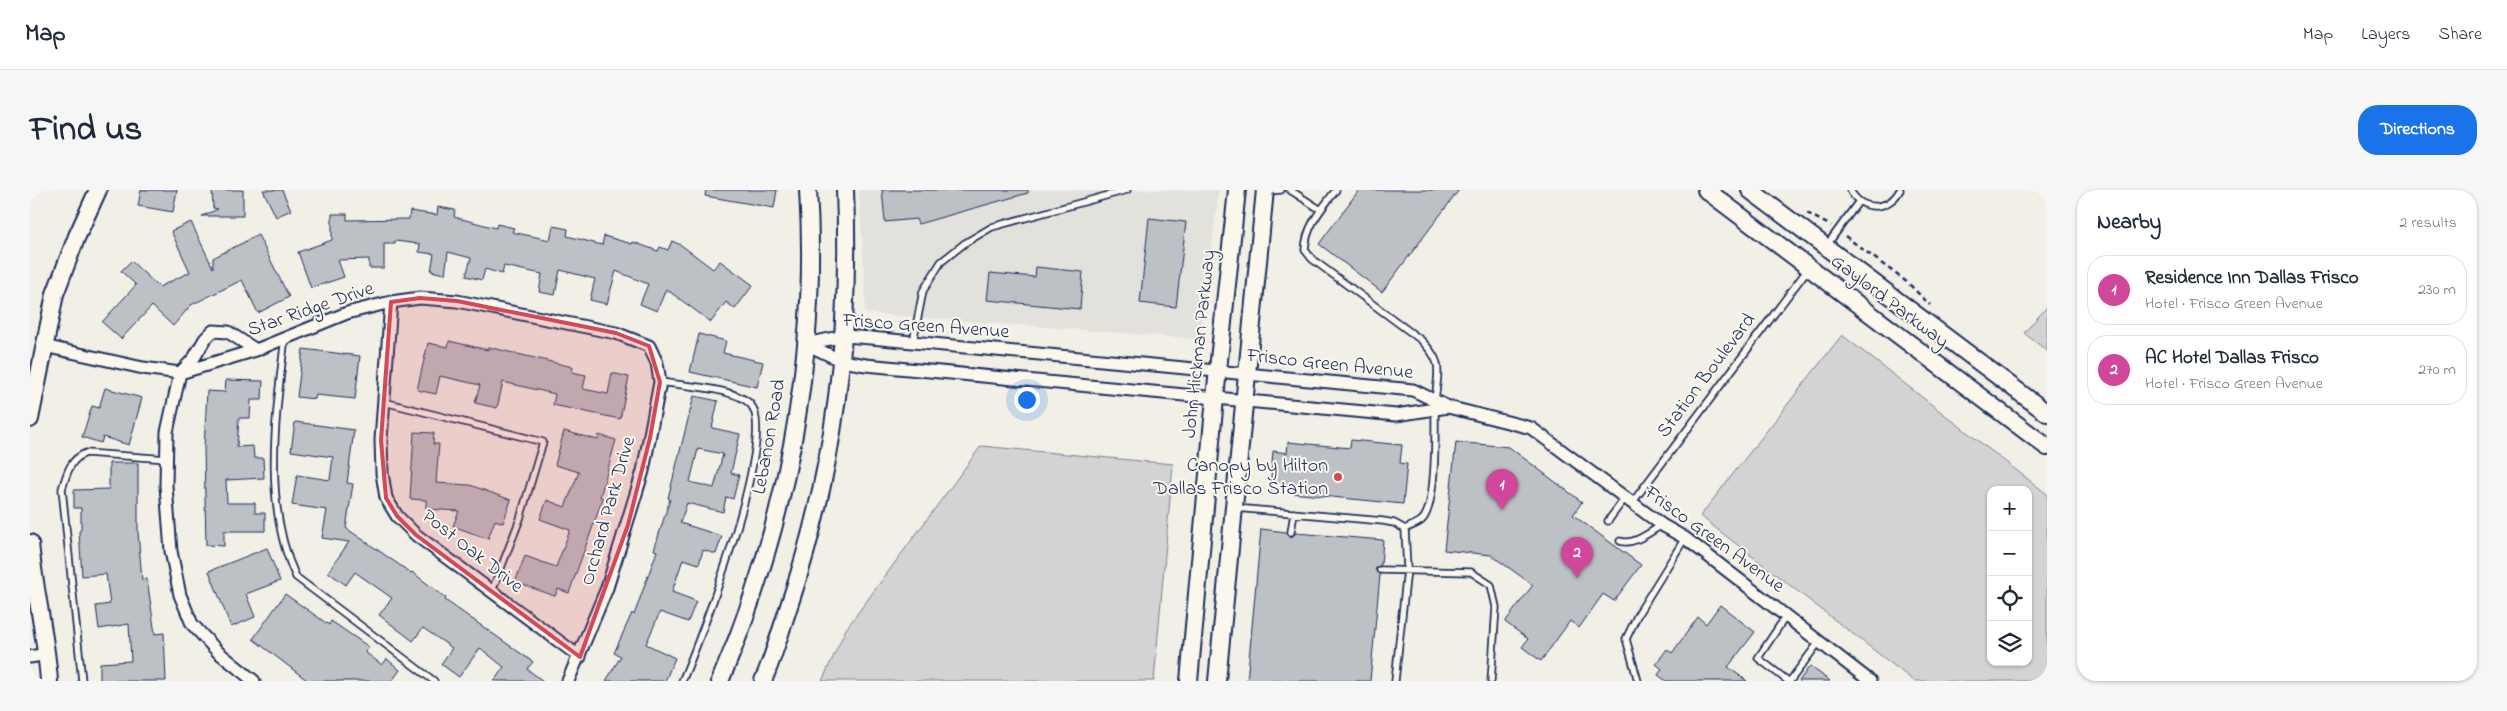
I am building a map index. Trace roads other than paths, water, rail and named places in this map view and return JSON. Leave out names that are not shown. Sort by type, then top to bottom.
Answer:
[{"type":"street","points":[[30,418],[55,294],[77,236],[98,190]]},
{"type":"street","name":"Lebanon Road","points":[[720,681],[751,604],[783,493],[794,435],[806,344],[812,246],[808,190]]},
{"type":"street","points":[[763,681],[817,515],[834,428],[844,336],[846,268],[845,190]]},
{"type":"street","name":"John Hickman Parkway","points":[[1189,681],[1215,398],[1237,190]]},
{"type":"street","points":[[1217,681],[1265,190]]},
{"type":"street","name":"Gaylord Parkway","points":[[1706,190],[2047,447]]},
{"type":"street","name":"Gaylord Parkway","points":[[1750,190],[2047,413]]},
{"type":"street","points":[[1809,268],[1825,247]]},
{"type":"street","name":"Star Ridge Drive","points":[[44,346],[143,368],[180,373],[256,350],[347,313],[391,302],[420,298],[457,302],[616,333],[649,346]]},
{"type":"street","name":"Post Oak Drive","points":[[391,302],[381,440],[382,473],[386,498],[397,516],[416,535],[580,657]]},
{"type":"street","points":[[254,681],[218,652],[192,624],[180,595],[171,551],[166,486],[168,432],[180,373],[194,358],[205,338],[213,331],[228,332],[256,350]]},
{"type":"street","name":"Frisco Green Avenue","points":[[806,344],[844,336],[1218,371],[1413,390],[1435,405]]},
{"type":"street","name":"Frisco Green Avenue","points":[[806,344],[842,361],[1396,416],[1435,405],[1530,428],[1662,525],[1685,538],[1870,681]]},
{"type":"street","name":"Orchard Park Drive","points":[[568,681],[580,657],[607,588],[628,525],[647,454],[660,382],[657,363],[649,346]]},
{"type":"street","points":[[30,543],[33,577],[49,681]]},
{"type":"street","points":[[30,657],[46,654]]},
{"type":"lane","points":[[913,342],[923,291],[941,262],[965,243],[992,227],[1127,190]]},
{"type":"lane","points":[[1265,190],[1281,190]]},
{"type":"lane","points":[[1290,190],[1321,210]]},
{"type":"lane","points":[[1336,190],[1310,224],[1305,250],[1312,259],[1421,340],[1434,354],[1439,364],[1435,405],[1432,488],[1428,510],[1422,520],[1405,529]]},
{"type":"lane","points":[[1850,190],[1859,201],[1872,206],[1881,206],[1890,202],[1900,190]]},
{"type":"lane","points":[[1825,247],[1859,201]]},
{"type":"lane","name":"Station Boulevard","points":[[1608,521],[1628,500],[1809,268]]},
{"type":"lane","points":[[285,337],[276,433],[276,490],[287,558],[296,577],[434,681]]},
{"type":"lane","points":[[660,382],[739,396],[751,404],[758,418],[756,445],[728,562],[711,613],[682,681]]},
{"type":"lane","points":[[384,402],[543,442],[520,519],[492,591]]},
{"type":"lane","points":[[82,681],[62,490],[69,466],[78,456],[86,452],[167,459]]},
{"type":"lane","points":[[1234,508],[1383,521],[1394,523],[1405,529]]},
{"type":"lane","points":[[1291,532],[1294,513]]},
{"type":"lane","points":[[1620,542],[1625,543],[1636,540],[1662,525]]},
{"type":"lane","points":[[1395,681],[1407,571],[1405,529]]},
{"type":"lane","points":[[1638,681],[1626,639],[1638,614],[1685,538]]},
{"type":"lane","points":[[1380,570],[1471,572],[1491,585],[1496,607],[1491,681]]},
{"type":"lane","points":[[1786,616],[1758,658],[1789,681],[1819,642]]},
{"type":"place","name":"Canopy by Hilton Dallas Frisco Station","points":[[1338,477]]},
{"type":"place","name":"Residence Inn Dallas Frisco","points":[[1502,510]]},
{"type":"place","name":"AC Hotel Dallas Frisco","points":[[1577,578]]}]
